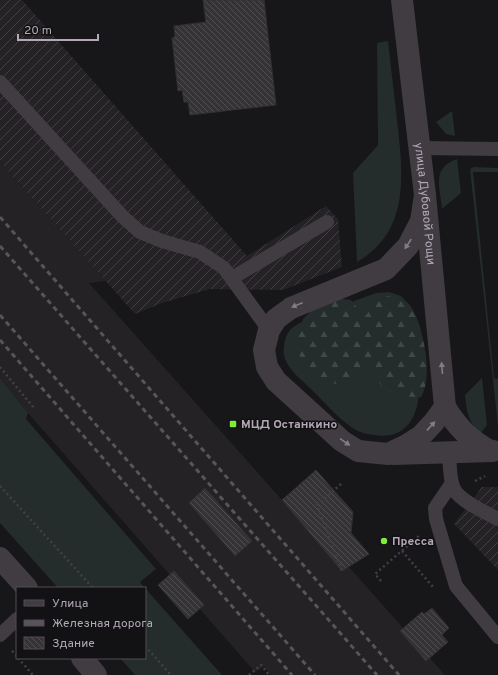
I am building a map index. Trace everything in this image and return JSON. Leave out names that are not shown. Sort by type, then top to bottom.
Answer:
[{"type":"street","name":"улица Дубовой Рощи","points":[[402,0],[425,195],[445,407]]},
{"type":"street","points":[[425,195],[421,221],[408,246],[386,269],[291,308],[276,319],[270,330],[264,350],[267,367],[276,381],[342,441],[358,451],[379,454],[494,451]]},
{"type":"street","points":[[388,454],[406,446],[421,436],[445,407],[464,433],[494,451]]},
{"type":"street","points":[[0,558],[26,587]]},
{"type":"street","points":[[83,659],[96,675]]},
{"type":"lane","points":[[0,82],[123,217],[140,232],[162,241],[200,252],[224,268],[232,278],[237,289],[270,330]]},
{"type":"lane","points":[[420,148],[498,149]]},
{"type":"lane","points":[[232,278],[327,222]]},
{"type":"lane","points":[[449,452],[452,483],[455,491],[462,498],[498,519]]},
{"type":"lane","points":[[452,483],[435,508],[436,519],[456,586],[498,637]]},
{"type":"lane","points":[[0,635],[16,621]]},
{"type":"path","points":[[0,366],[34,408]]},
{"type":"path","points":[[342,484],[317,505],[342,571]]},
{"type":"path","points":[[0,486],[91,587]]},
{"type":"path","points":[[146,647],[171,675]]},
{"type":"path","points":[[19,659],[33,675]]},
{"type":"path","points":[[255,672],[261,665]]},
{"type":"path","points":[[249,675],[261,665]]},
{"type":"path","points":[[261,665],[269,675]]},
{"type":"shaded area","points":[[0,0],[22,0],[247,256],[326,206],[338,219],[342,267],[283,290],[210,289],[162,303],[135,314],[0,162]]},
{"type":"shaded area","points":[[0,162],[106,281],[89,283],[282,500],[342,571],[349,567],[445,675],[271,675],[264,667],[255,672],[28,413],[0,378]]},
{"type":"shaded area","points":[[482,487],[498,487],[498,570],[454,524]]},
{"type":"green space","points":[[388,41],[401,160],[400,199],[395,217],[387,234],[374,249],[357,262],[353,173],[378,145],[377,43]]},
{"type":"green space","points":[[452,111],[455,136],[446,134],[436,122]]},
{"type":"green space","points":[[457,159],[461,193],[442,209],[439,186],[440,173],[449,163]]},
{"type":"green space","points":[[474,167],[498,168],[498,172],[473,172],[494,378],[498,379],[498,426],[470,169]]},
{"type":"green space","points":[[389,292],[401,296],[410,306],[419,393],[418,403],[412,419],[401,431],[384,436],[371,435],[351,427],[341,419],[290,368],[284,356],[285,340],[290,330],[305,320],[376,293]]},
{"type":"green space","points":[[383,295],[407,302],[419,323],[427,364],[425,388],[421,397],[395,394],[386,390],[380,384],[373,369],[363,365],[344,382],[334,384],[326,382],[308,367],[295,347],[303,319],[315,307],[335,298],[351,300],[364,317],[368,313],[373,298]]},
{"type":"green space","points":[[0,378],[28,413],[26,419],[156,569],[140,582],[144,587],[57,587],[0,523]]},
{"type":"green space","points":[[482,378],[487,425],[480,434],[473,425],[469,416],[466,407],[465,395]]},
{"type":"green space","points":[[146,589],[222,675],[135,675],[121,659],[146,659]]},
{"type":"building","points":[[203,0],[264,0],[276,105],[190,115],[188,102],[184,102],[182,90],[178,91],[172,38],[175,37],[174,26],[206,22]]},
{"type":"building","points":[[316,470],[353,512],[351,533],[369,554],[342,571],[282,500]]},
{"type":"building","points":[[205,488],[252,541],[235,556],[189,503]]},
{"type":"building","points":[[174,571],[204,605],[188,619],[158,585]]},
{"type":"building","points":[[432,608],[449,628],[442,635],[448,642],[426,661],[400,631],[422,612],[424,614]]},
{"type":"railway","points":[[0,217],[399,675]]},
{"type":"railway","points":[[0,246],[377,675]]},
{"type":"railway","points":[[0,315],[315,675]]},
{"type":"railway","points":[[0,340],[292,675]]},
{"type":"place","name":"МЦД Останкино","points":[[233,424]]},
{"type":"place","name":"Пресса","points":[[384,541]]}]
